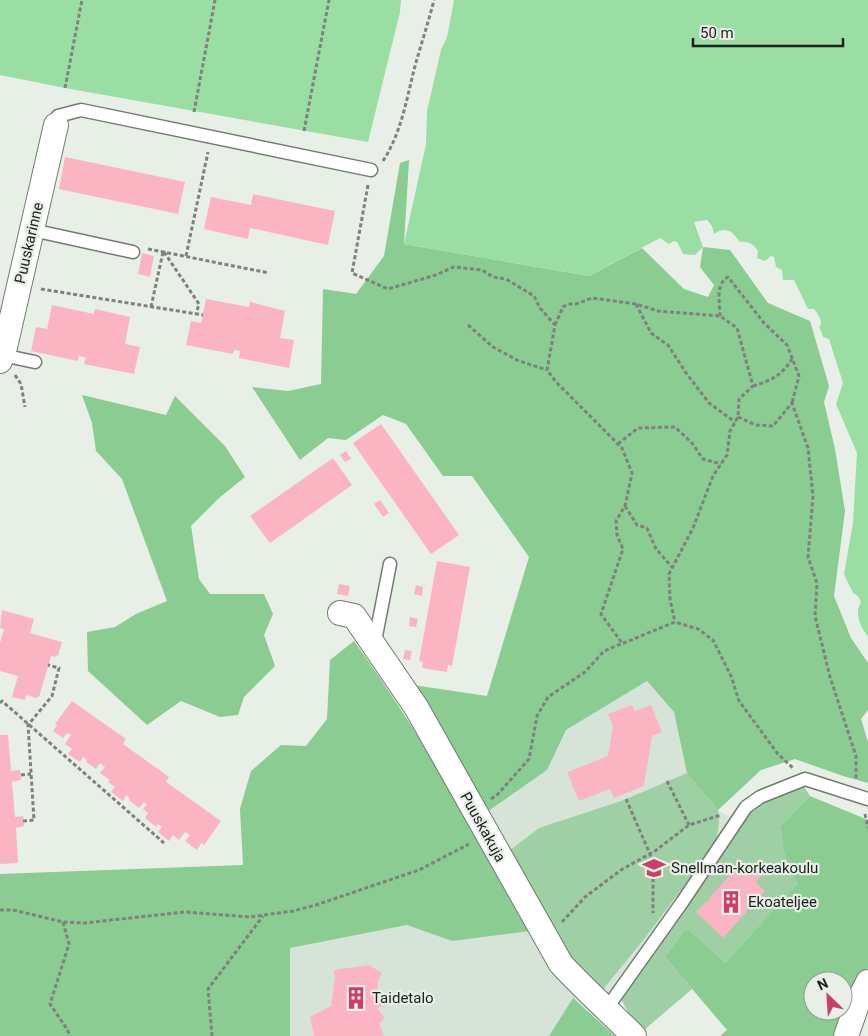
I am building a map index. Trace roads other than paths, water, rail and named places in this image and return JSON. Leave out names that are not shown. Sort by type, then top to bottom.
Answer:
[{"type":"street","name":"Puuskarinne","points":[[5,363],[56,125]]},
{"type":"street","name":"Puuskakuja","points":[[340,613],[354,616],[416,707],[544,937],[561,964],[581,986],[607,1008],[634,1036]]},
{"type":"street","points":[[846,1036],[858,1002],[868,982]]},
{"type":"lane","points":[[56,125],[58,116],[81,110],[370,170]]},
{"type":"lane","points":[[32,230],[133,252]]},
{"type":"lane","points":[[5,363],[35,362]]},
{"type":"lane","points":[[374,646],[390,564]]},
{"type":"lane","points":[[607,1008],[746,808],[760,797],[805,779],[862,797]]},
{"type":"place","name":"Snellman-korkeakoulu","points":[[654,868]]},
{"type":"place","name":"Ekoateljee","points":[[731,902]]},
{"type":"place","name":"Taidetalo","points":[[356,998]]}]
